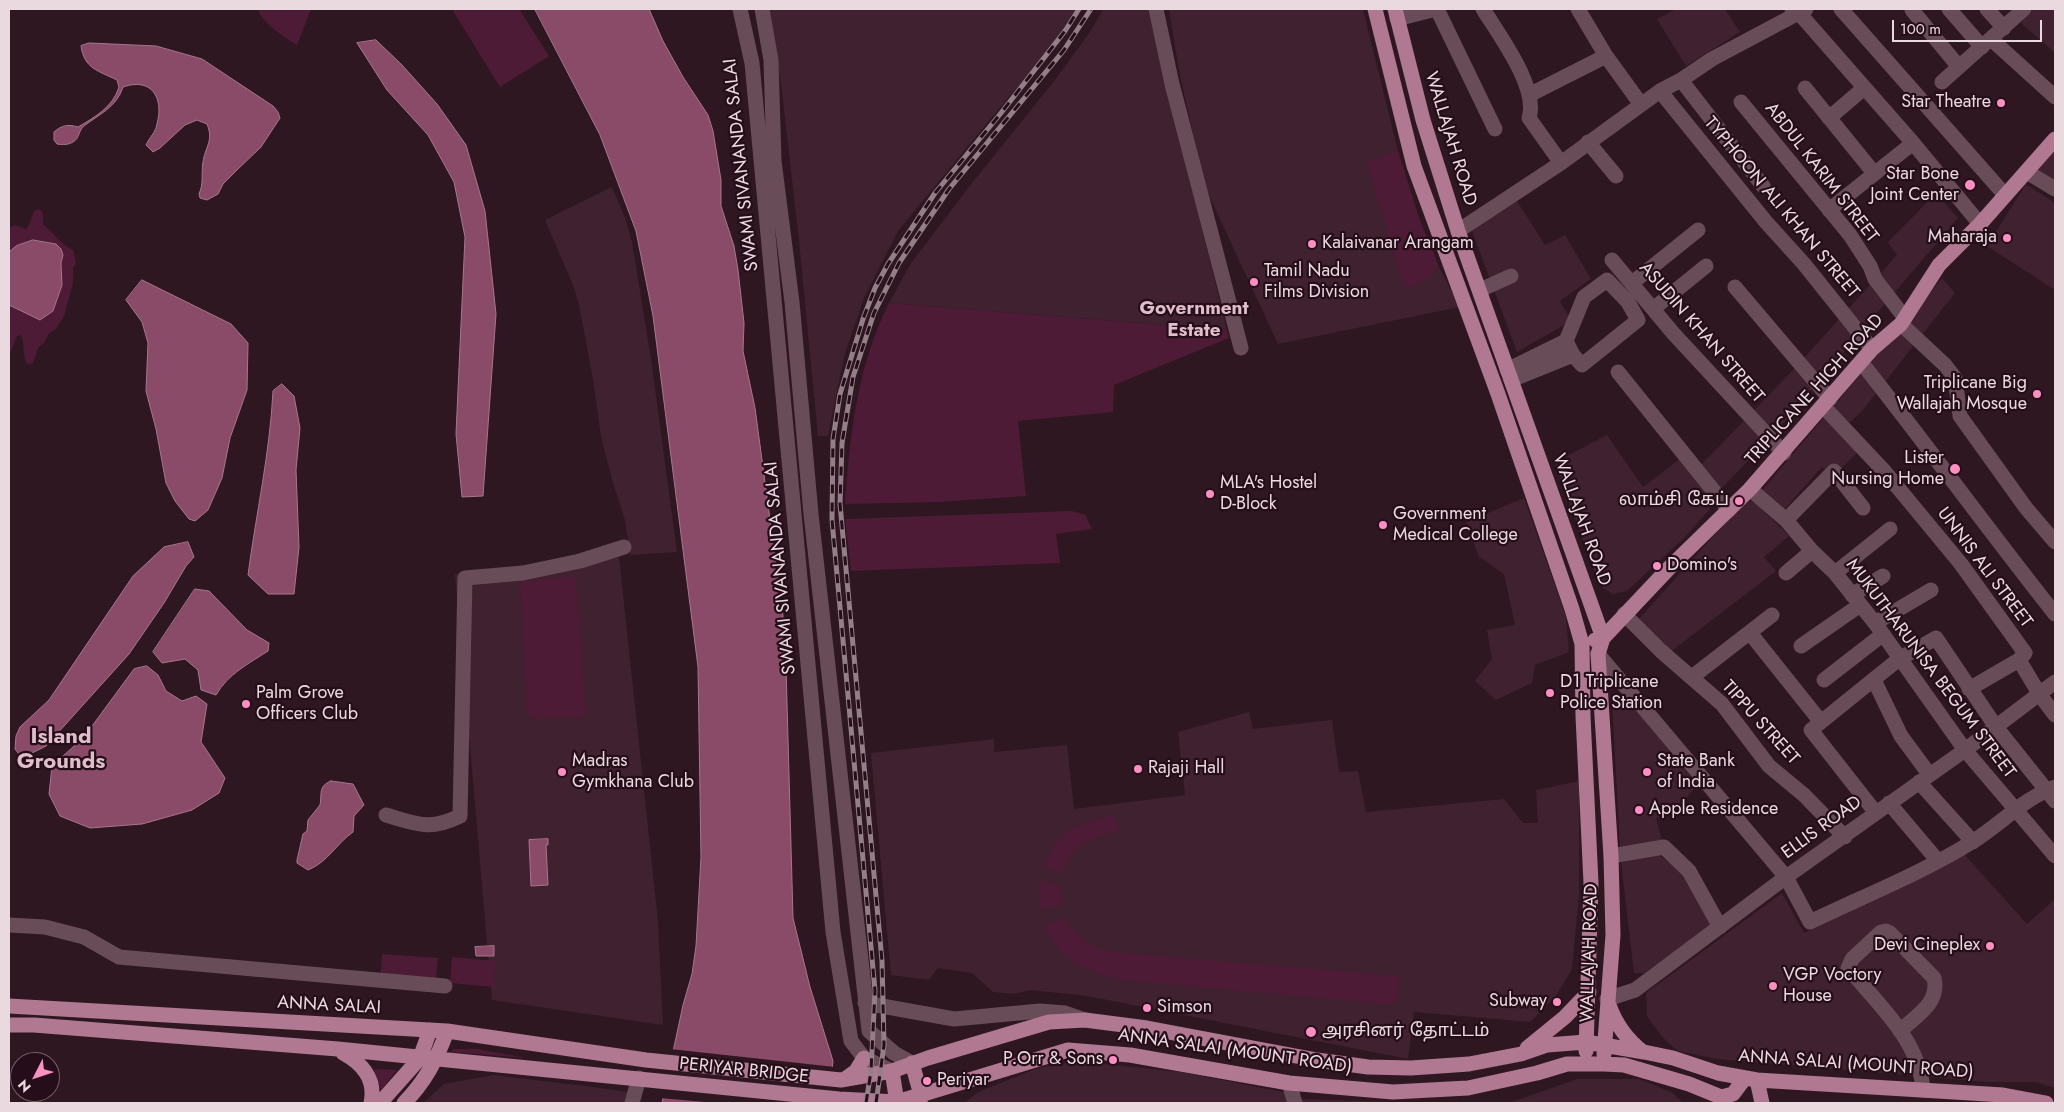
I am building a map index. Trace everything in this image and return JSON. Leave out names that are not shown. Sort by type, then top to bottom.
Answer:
[{"type":"main road","name":"WALLAJAH ROAD","points":[[1375,9],[1414,166],[1498,394],[1572,609],[1582,644],[1583,716],[1591,883],[1586,1062]]},
{"type":"main road","name":"WALLAJAH ROAD","points":[[1396,14],[1423,120],[1458,231],[1603,638],[1598,654],[1611,856],[1613,935],[1607,999],[1604,1064]]},
{"type":"main road","name":"TRIPLICANE HIGH ROAD","points":[[1603,638],[1624,614],[1784,453],[1872,349],[1903,321],[1939,265],[1980,224],[2055,139]]},
{"type":"main road","points":[[1582,644],[1603,638]]},
{"type":"main road","points":[[1521,1054],[1565,1017],[1589,992]]},
{"type":"main road","points":[[1607,999],[1615,1023],[1631,1043],[1644,1052]]},
{"type":"main road","name":"ANNA SALAI","points":[[9,1006],[447,1031],[646,1060]]},
{"type":"main road","name":"ANNA SALAI (MOUNT ROAD)","points":[[843,1079],[892,1071],[912,1063],[1049,1022],[1086,1021],[1147,1028],[1317,1060],[1368,1067],[1411,1068],[1470,1064],[1521,1054],[1547,1045],[1586,1042],[1673,1058],[1718,1072],[1751,1079],[2003,1095],[2046,1103]]},
{"type":"main road","points":[[9,1025],[34,1025],[338,1050],[642,1079]]},
{"type":"main road","points":[[380,1103],[420,1058],[430,1030]]},
{"type":"main road","points":[[404,1103],[418,1090],[437,1059],[447,1031]]},
{"type":"main road","points":[[338,1050],[359,1062],[369,1076],[371,1103]]},
{"type":"main road","name":"ANNA SALAI (MOUNT ROAD)","points":[[843,1101],[897,1103],[920,1099],[1068,1050],[1130,1055],[1289,1083],[1395,1098],[1468,1088],[1537,1073],[1567,1064],[1586,1062],[1624,1065],[1689,1084],[1721,1097],[1734,1094],[1751,1079]]},
{"type":"main road","points":[[843,1079],[856,1071],[864,1058]]},
{"type":"main road","name":"PERIYAR BRIDGE","points":[[646,1060],[843,1079]]},
{"type":"main road","points":[[912,1063],[920,1099]]},
{"type":"main road","points":[[892,1071],[897,1103]]},
{"type":"main road","name":"PERIYAR BRIDGE","points":[[642,1079],[843,1101]]},
{"type":"main road","points":[[1751,1079],[1762,1103]]},
{"type":"main road","points":[[1689,1084],[1703,1103]]},
{"type":"street","name":"SWAMI SIVANANDA SALAI","points":[[740,9],[752,63],[833,932],[851,1040],[864,1058]]},
{"type":"street","name":"SWAMI SIVANANDA SALAI","points":[[762,9],[771,60],[774,161],[794,325],[811,514],[841,764],[865,1003],[869,1031],[894,1053],[912,1063]]},
{"type":"street","points":[[1156,9],[1175,94],[1241,348]]},
{"type":"street","points":[[1396,14],[1437,9],[1494,129]]},
{"type":"street","points":[[1483,9],[1526,81],[1532,109],[1529,118],[1561,162]]},
{"type":"street","points":[[1578,9],[1606,56],[1640,103]]},
{"type":"street","points":[[1841,9],[2005,195]]},
{"type":"street","points":[[1949,9],[1987,43],[2055,97]]},
{"type":"street","points":[[1987,9],[2004,28]]},
{"type":"street","points":[[1942,82],[2024,9]]},
{"type":"street","points":[[1458,231],[1561,162],[1660,90],[1682,80],[1712,59],[1799,10],[1980,224]]},
{"type":"street","points":[[1912,10],[1959,67]]},
{"type":"street","points":[[1529,94],[1606,56]]},
{"type":"street","points":[[1682,80],[1763,186]]},
{"type":"street","points":[[1805,88],[1874,173]]},
{"type":"street","points":[[1829,118],[1864,88]]},
{"type":"street","name":"TYPHOON ALI KHAN STREET","points":[[1660,90],[1766,222],[1804,264],[1872,349]]},
{"type":"street","name":"ABDUL KARIM STREET","points":[[1740,102],[1850,235],[1903,321],[1955,378],[1960,416],[2026,508],[2055,542]]},
{"type":"street","points":[[1588,142],[1616,176]]},
{"type":"street","points":[[1829,210],[1913,143]]},
{"type":"street","points":[[2027,172],[2055,189]]},
{"type":"street","points":[[1632,283],[1698,230]]},
{"type":"street","name":"ASUDIN KHAN STREET","points":[[1612,260],[1672,333],[1784,453]]},
{"type":"street","points":[[1653,308],[1706,266]]},
{"type":"street","points":[[1480,290],[1511,276]]},
{"type":"street","points":[[1509,375],[1566,341],[1584,297],[1607,280],[1628,302],[1638,320],[1582,365],[1573,355],[1566,341]]},
{"type":"street","points":[[1735,287],[1826,402]]},
{"type":"street","points":[[777,324],[794,325]]},
{"type":"street","points":[[1509,375],[1573,355]]},
{"type":"street","points":[[1861,362],[2055,614]]},
{"type":"street","points":[[1618,372],[1729,510]]},
{"type":"street","name":"UNNIS ALI STREET","points":[[1826,402],[1961,564],[2025,653],[2019,660],[2055,716]]},
{"type":"street","points":[[1786,520],[1834,471],[1863,508]]},
{"type":"street","name":"MUKUTHARUNISA BEGUM STREET","points":[[1750,489],[1786,520],[1812,551],[1835,573],[1879,629],[1898,659],[1965,750],[2055,856]]},
{"type":"street","points":[[1835,573],[1890,529]]},
{"type":"street","points":[[386,815],[410,824],[424,825],[446,823],[460,816],[465,578],[522,573],[580,561],[624,547]]},
{"type":"street","points":[[1786,573],[1812,551]]},
{"type":"street","points":[[1801,646],[1882,576]]},
{"type":"street","points":[[1824,680],[1879,629],[1931,590]]},
{"type":"street","name":"TIPPU STREET","points":[[1624,614],[1661,651],[1722,704],[1769,766],[1804,795],[1845,837]]},
{"type":"street","points":[[1692,677],[1772,615]]},
{"type":"street","points":[[1750,633],[1821,722]]},
{"type":"street","points":[[1598,654],[1786,877],[1810,922],[1938,861],[1973,842],[2016,810],[2052,792],[1996,726],[1968,689],[1936,638],[1898,659],[1811,730],[1876,813]]},
{"type":"street","points":[[1968,689],[2019,660]]},
{"type":"street","points":[[1874,680],[1924,778],[1973,842]]},
{"type":"street","name":"ELLIS ROAD","points":[[1607,999],[1635,990],[1786,877],[1845,837],[1889,803],[2040,695],[2055,682]]},
{"type":"street","points":[[1889,803],[1938,861]]},
{"type":"street","points":[[1611,856],[1664,847],[1689,871],[1720,927]]},
{"type":"street","points":[[9,925],[45,927],[84,937],[119,957],[445,986]]},
{"type":"street","points":[[1900,1031],[1932,1001],[1936,988],[1934,978],[1886,931],[1881,932],[1852,959],[1848,968],[1900,1031],[1918,1061],[1923,1090]]},
{"type":"street","points":[[865,1003],[954,1019],[1040,1011],[1065,1013],[1086,1021]]},
{"type":"street","points":[[864,1058],[892,1071]]},
{"type":"street","points":[[632,1103],[642,1079]]},
{"type":"street","points":[[1289,1083],[1294,1103]]},
{"type":"shaded area","points":[[258,9],[311,9],[297,45],[269,25]]},
{"type":"shaded area","points":[[456,9],[519,9],[549,56],[500,87],[453,11]]},
{"type":"shaded area","points":[[535,9],[649,9],[663,41],[683,77],[708,115],[713,131],[721,180],[721,206],[734,246],[738,270],[744,323],[743,351],[755,408],[785,631],[793,918],[810,987],[833,1061],[829,1103],[662,1103],[683,1005],[692,974],[696,946],[701,857],[698,667],[653,316],[636,231],[600,135]]},
{"type":"shaded area","points":[[768,9],[1078,9],[1044,58],[1012,93],[898,231],[864,298],[844,357],[828,436],[818,436],[781,83]]},
{"type":"shaded area","points":[[1103,9],[1148,9],[1227,330],[889,303],[911,263],[972,183],[1055,80],[1090,32]]},
{"type":"shaded area","points":[[1169,9],[1363,9],[1398,151],[1419,218],[1439,267],[1460,307],[1278,344],[1205,187],[1179,71]]},
{"type":"shaded area","points":[[1676,9],[1725,9],[1740,32],[1686,66],[1657,19]]},
{"type":"shaded area","points":[[2033,9],[2055,9],[2055,53],[2021,23]]},
{"type":"shaded area","points":[[376,40],[402,65],[437,104],[466,145],[485,211],[496,314],[483,496],[462,497],[456,434],[465,237],[454,182],[428,135],[387,90],[357,43]]},
{"type":"shaded area","points":[[89,43],[156,46],[202,59],[273,106],[280,118],[261,147],[223,184],[218,194],[207,200],[200,198],[199,194],[203,162],[210,135],[207,124],[197,120],[185,125],[153,152],[146,145],[156,127],[159,106],[157,98],[148,87],[133,85],[123,87],[112,105],[84,126],[75,140],[63,145],[57,144],[54,140],[54,132],[65,126],[78,127],[97,115],[108,106],[119,87],[117,80],[93,68],[85,60],[81,46]]},
{"type":"shaded area","points":[[2055,144],[2055,187],[2031,172]]},
{"type":"shaded area","points":[[1398,151],[1419,218],[1439,267],[1425,281],[1408,287],[1402,282],[1367,164],[1369,161]]},
{"type":"shaded area","points":[[2026,184],[2055,203],[2055,290],[1987,246]]},
{"type":"shaded area","points":[[612,187],[625,218],[632,242],[651,359],[677,552],[630,555],[625,520],[601,437],[593,379],[579,305],[573,285],[545,220]]},
{"type":"shaded area","points":[[1936,193],[1958,218],[1775,433],[1717,493],[1697,469],[1794,369],[1897,255],[1888,242]]},
{"type":"shaded area","points":[[1513,195],[1545,245],[1565,235],[1591,279],[1560,301],[1571,321],[1517,352],[1472,231],[1477,222]]},
{"type":"shaded area","points":[[39,209],[43,213],[43,224],[61,242],[73,250],[76,263],[73,268],[73,283],[64,316],[56,329],[49,333],[44,343],[38,348],[33,363],[27,364],[21,335],[17,336],[11,351],[9,351],[9,305],[40,320],[53,311],[62,285],[61,263],[63,255],[56,244],[32,240],[21,244],[9,252],[9,228],[15,226],[26,229],[34,211]]},
{"type":"shaded area","points":[[33,240],[56,244],[61,249],[63,255],[61,263],[62,285],[53,311],[40,320],[9,305],[9,252],[16,246]]},
{"type":"shaded area","points":[[1942,278],[1955,293],[1862,411],[1839,433],[1857,453],[1834,475],[1822,467],[1780,514],[1759,494]]},
{"type":"shaded area","points":[[142,280],[231,324],[248,343],[247,390],[230,438],[222,478],[208,510],[195,521],[189,519],[175,501],[166,483],[156,429],[146,391],[148,343],[142,322],[126,300]]},
{"type":"shaded area","points":[[889,303],[1227,330],[1229,338],[1114,385],[1113,412],[1018,421],[1026,496],[938,502],[845,504],[849,452],[862,376],[878,327]]},
{"type":"shaded area","points":[[282,384],[294,396],[300,428],[296,470],[299,547],[294,594],[268,594],[248,575],[266,460],[273,391]]},
{"type":"shaded area","points":[[1607,435],[1643,487],[1685,455],[1719,499],[1684,538],[1627,591],[1613,594],[1599,585],[1555,462]]},
{"type":"shaded area","points":[[1524,498],[1566,616],[1569,652],[1535,665],[1532,683],[1496,700],[1475,681],[1492,659],[1487,630],[1515,625],[1504,574],[1479,557],[1466,522]]},
{"type":"shaded area","points":[[1746,500],[1755,502],[1789,536],[1764,557],[1776,571],[1669,653],[1638,620]]},
{"type":"shaded area","points":[[1072,511],[1085,515],[1092,529],[1056,534],[1060,563],[851,571],[845,519]]},
{"type":"shaded area","points":[[188,542],[194,557],[186,566],[164,603],[129,654],[46,746],[22,758],[15,749],[16,736],[20,727],[49,700],[133,576],[164,547]]},
{"type":"shaded area","name":"Madras Gymkhana Club","points":[[619,557],[658,921],[663,1025],[492,1000],[455,574]]},
{"type":"shaded area","points":[[576,576],[586,717],[535,719],[527,714],[520,581]]},
{"type":"shaded area","points":[[195,589],[209,591],[247,630],[269,643],[268,651],[232,675],[216,695],[201,690],[198,670],[185,659],[162,663],[153,652]]},
{"type":"shaded area","points":[[147,666],[158,675],[166,691],[182,701],[196,696],[207,704],[201,742],[225,778],[219,793],[192,810],[142,824],[90,828],[60,816],[49,794],[52,766],[84,737],[134,669]]},
{"type":"shaded area","points":[[1626,696],[1697,785],[1679,807],[1656,818],[1662,841],[1620,847],[1612,701]]},
{"type":"shaded area","points":[[1249,712],[1253,729],[1332,720],[1339,772],[1358,771],[1366,812],[1504,799],[1523,823],[1538,823],[1536,790],[1579,781],[1579,894],[1572,969],[1556,996],[1530,1022],[1414,1012],[1408,1059],[1087,996],[1030,990],[1015,994],[993,992],[972,973],[938,968],[929,980],[891,975],[871,753],[994,739],[994,752],[1067,745],[1074,809],[1185,795],[1178,732]]},
{"type":"shaded area","points":[[331,781],[353,784],[364,805],[354,816],[353,832],[327,857],[308,870],[297,863],[303,834],[307,831],[308,820],[320,805],[322,788]]},
{"type":"shaded area","points":[[1115,815],[1119,831],[1098,837],[1084,844],[1072,855],[1061,874],[1043,866],[1056,843],[1071,829]]},
{"type":"shaded area","points":[[548,839],[548,845],[546,845],[548,885],[531,886],[529,840]]},
{"type":"shaded area","points":[[1657,854],[1686,873],[1702,902],[1711,926],[1644,973],[1634,973],[1621,862]]},
{"type":"shaded area","points":[[1964,854],[2027,924],[2055,899],[2055,1088],[2035,1082],[1987,1082],[1717,1059],[1678,1051],[1662,1037],[1647,1016],[1646,993],[1782,893],[1804,933]]},
{"type":"shaded area","points":[[1040,880],[1060,885],[1061,905],[1041,911],[1039,896]]},
{"type":"shaded area","points":[[1064,918],[1077,934],[1096,947],[1124,953],[1400,976],[1395,1005],[1120,980],[1094,972],[1074,963],[1058,948],[1044,925]]},
{"type":"shaded area","points":[[494,946],[494,956],[476,956],[475,947]]},
{"type":"shaded area","points":[[382,954],[438,958],[435,989],[380,985]]},
{"type":"shaded area","points":[[452,957],[496,961],[494,987],[450,983]]},
{"type":"shaded area","points":[[453,1049],[478,1049],[526,1058],[451,1052]]},
{"type":"shaded area","points":[[1076,1061],[1181,1072],[1288,1093],[1291,1103],[964,1103],[978,1092],[1038,1068]]},
{"type":"shaded area","points":[[374,1069],[397,1070],[381,1090]]},
{"type":"shaded area","points":[[493,1075],[628,1092],[625,1103],[423,1103],[444,1084]]},
{"type":"shaded area","points":[[1577,1079],[1639,1079],[1673,1093],[1683,1103],[1509,1103]]},
{"type":"shaded area","points":[[1298,1099],[1396,1102],[1396,1103],[1299,1103]]},
{"type":"pier","points":[[670,1049],[835,1067],[831,1103],[716,1103],[660,1098]]},
{"type":"railway","points":[[866,1103],[871,1071],[875,991],[832,520],[833,439],[840,394],[863,319],[875,288],[888,264],[935,193],[1001,113],[1065,31],[1079,9]]},
{"type":"railway","points":[[876,1103],[884,1045],[882,961],[840,504],[842,443],[853,377],[874,313],[899,263],[949,189],[1064,50],[1091,9]]},
{"type":"place","name":"Star Theatre","points":[[2001,103]]},
{"type":"place","name":"Star Bone Joint Center","points":[[1970,185]]},
{"type":"place","name":"Maharaja","points":[[2007,238]]},
{"type":"place","name":"Kalaivanar Arangam","points":[[1312,244]]},
{"type":"place","name":"Tamil Nadu Films Division","points":[[1254,282]]},
{"type":"place","name":"Triplicane Big Wallajah Mosque","points":[[2037,394]]},
{"type":"place","name":"Lister Nursing Home","points":[[1955,469]]},
{"type":"place","name":"MLA's Hostel D-Block","points":[[1210,494]]},
{"type":"place","name":"லாம்சி கேப்","points":[[1739,501]]},
{"type":"place","name":"Government Medical College","points":[[1383,525]]},
{"type":"place","name":"Domino's","points":[[1657,566]]},
{"type":"place","name":"D1 Triplicane Police Station","points":[[1550,693]]},
{"type":"place","name":"Palm Grove Officers Club","points":[[246,704]]},
{"type":"place","name":"Rajaji Hall","points":[[1138,769]]},
{"type":"place","name":"Madras Gymkhana Club","points":[[562,772]]},
{"type":"place","name":"State Bank of India","points":[[1647,772]]},
{"type":"place","name":"Apple Residence","points":[[1639,810]]},
{"type":"place","name":"Devi Cineplex","points":[[1990,946]]},
{"type":"place","name":"VGP Voctory House","points":[[1773,986]]},
{"type":"place","name":"Subway","points":[[1557,1002]]},
{"type":"place","name":"Simson","points":[[1147,1008]]},
{"type":"place","name":"அரசினர் தோட்டம்","points":[[1311,1032]]},
{"type":"place","name":"P.Orr & Sons","points":[[1113,1060]]},
{"type":"place","name":"Periyar","points":[[927,1081]]},
{"type":"district","name":"Government Estate","points":[[1194,320]]},
{"type":"district","name":"Island Grounds","points":[[61,750]]}]
